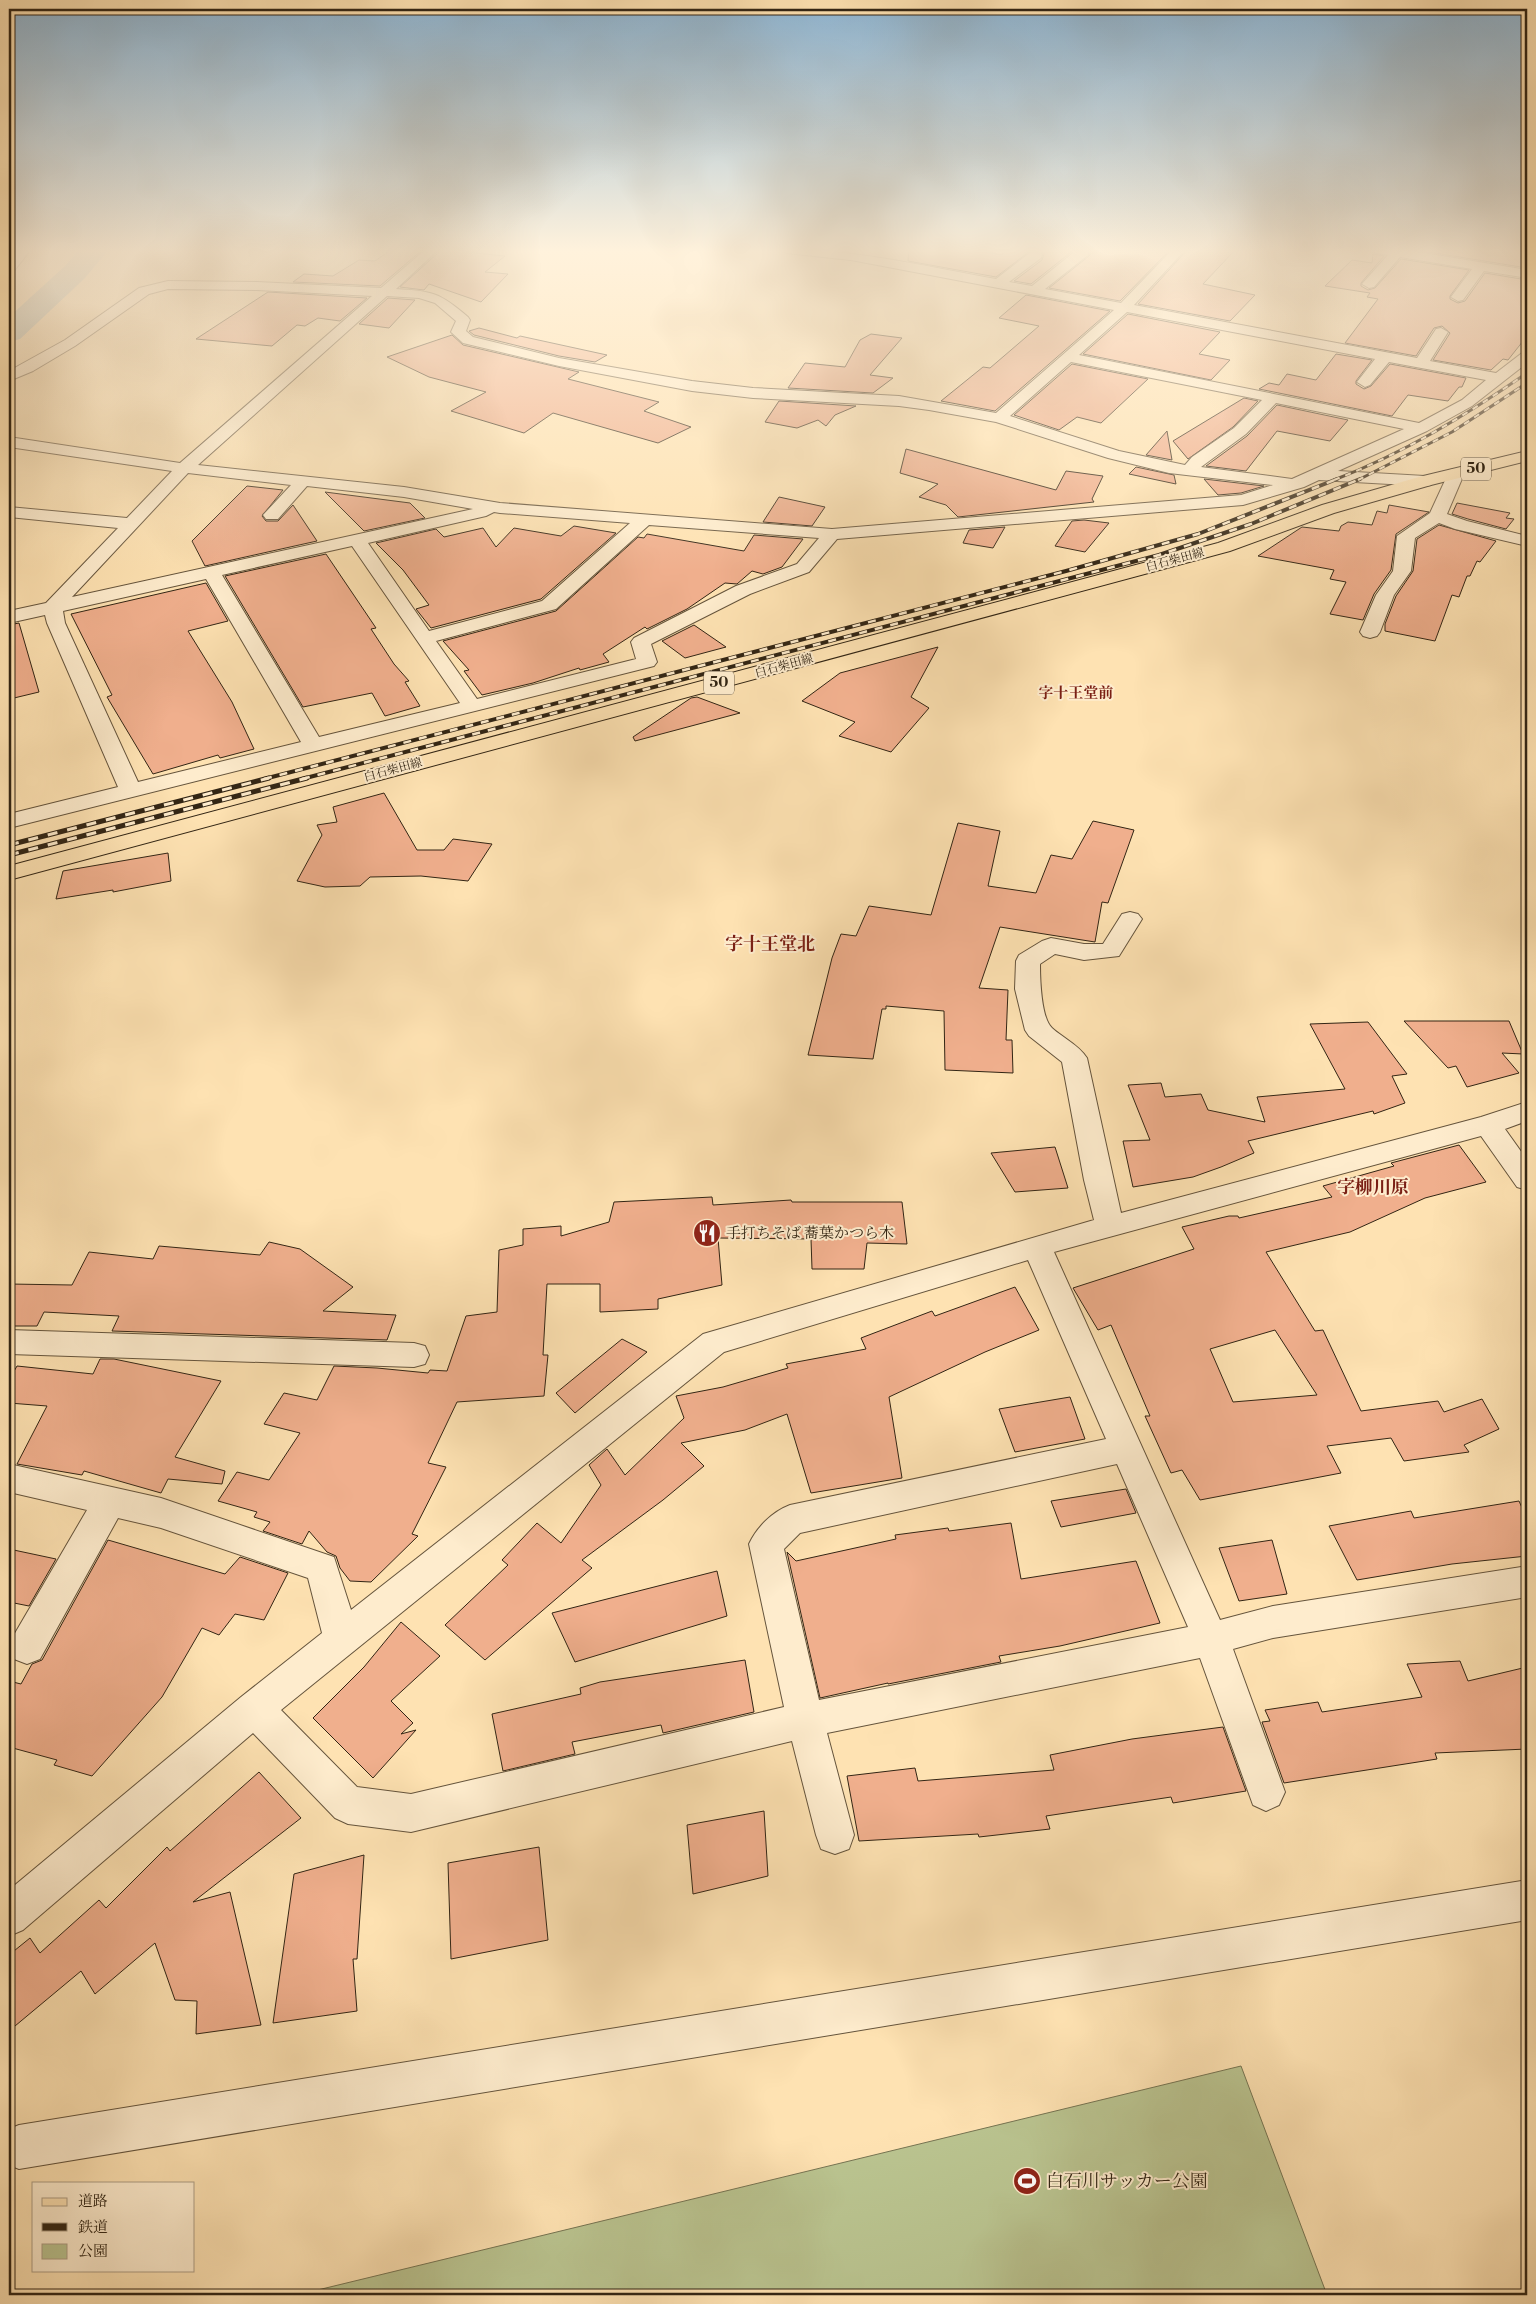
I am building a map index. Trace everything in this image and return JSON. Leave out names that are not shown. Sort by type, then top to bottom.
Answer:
[{"type":"main road","name":"白石柴田線","points":[[9,873],[1224,547],[1328,509],[1425,481],[1527,456]]},
{"type":"street","points":[[9,377],[47,357]]},
{"type":"street","points":[[53,607],[184,468],[310,357]]},
{"type":"street","points":[[536,357],[692,386],[753,393],[899,401],[999,418],[1114,455],[1189,471],[1306,479],[1425,481]]},
{"type":"street","points":[[1347,413],[1385,357],[1497,378]]},
{"type":"street","points":[[1421,364],[1426,357]]},
{"type":"street","points":[[9,442],[184,468],[404,492],[500,508],[832,534],[1243,500],[1306,479],[1421,428],[1467,404],[1497,378],[1526,357]]},
{"type":"street","points":[[999,418],[1068,358],[1421,428]]},
{"type":"street","points":[[1189,471],[1198,460],[1240,431],[1273,398]]},
{"type":"street","points":[[1370,632],[1385,596],[1402,572],[1406,536],[1437,516],[1456,474]]},
{"type":"street","points":[[272,515],[304,480]]},
{"type":"street","points":[[9,617],[500,508]]},
{"type":"street","points":[[9,512],[131,524]]},
{"type":"street","points":[[1437,516],[1461,525],[1527,541]]},
{"type":"street","points":[[424,638],[550,605],[644,519]]},
{"type":"street","points":[[9,821],[130,789],[647,662],[641,642],[743,590],[804,568],[832,534]]},
{"type":"street","points":[[357,540],[471,705]]},
{"type":"street","points":[[210,572],[313,745]]},
{"type":"street","points":[[53,607],[56,623],[130,789]]},
{"type":"street","points":[[1110,1227],[1098,1180],[1074,1058],[1038,1030],[1027,989],[1028,961],[1051,946],[1084,952],[1110,951],[1130,919]]},
{"type":"street","points":[[9,1916],[254,1709],[714,1343],[1038,1246],[1487,1125],[1527,1111]]},
{"type":"street","points":[[1487,1125],[1527,1180]]},
{"type":"street","points":[[1038,1246],[1211,1639],[1266,1792]]},
{"type":"street","points":[[12,1348],[414,1355]]},
{"type":"street","points":[[835,1835],[805,1720],[766,1544],[790,1520],[1126,1448]]},
{"type":"street","points":[[9,1478],[161,1513],[322,1568],[342,1640]]},
{"type":"street","points":[[27,1647],[110,1501]]},
{"type":"street","points":[[254,1709],[348,1805],[411,1812],[805,1720],[1211,1639],[1273,1622],[1527,1582]]},
{"type":"street","points":[[19,2147],[1527,1900]]},
{"type":"green space","name":"白石川サッカー公園","points":[[1241,2066],[1327,2295],[297,2295]]},
{"type":"building","points":[[387,357],[512,357],[579,372],[568,379],[659,402],[644,411],[691,427],[658,443],[553,413],[524,433],[451,411],[486,392],[429,377]]},
{"type":"building","points":[[562,357],[604,357],[595,362]]},
{"type":"building","points":[[851,357],[886,357],[870,375],[893,378],[873,393],[788,388],[805,363],[845,367]]},
{"type":"building","points":[[1003,357],[1058,357],[995,411],[941,401],[983,367],[990,368]]},
{"type":"building","points":[[1095,357],[1212,357],[1230,360],[1211,380]]},
{"type":"building","points":[[1334,357],[1351,357],[1372,360],[1356,381],[1356,384],[1364,389],[1371,386],[1390,364],[1466,378],[1462,387],[1459,387],[1448,401],[1408,395],[1392,416],[1259,389],[1269,383],[1279,385],[1287,374],[1316,380]]},
{"type":"building","points":[[1435,357],[1511,357],[1508,360],[1503,359],[1491,370],[1433,360]]},
{"type":"building","points":[[1072,364],[1148,379],[1101,423],[1077,417],[1059,430],[1014,415]]},
{"type":"building","points":[[1244,398],[1258,401],[1233,427],[1188,459],[1173,441]]},
{"type":"building","points":[[779,401],[856,406],[835,415],[826,426],[818,420],[797,428],[765,422]]},
{"type":"building","points":[[1277,405],[1348,420],[1330,441],[1277,431],[1246,471],[1206,466],[1247,436]]},
{"type":"building","points":[[1167,431],[1172,460],[1146,455]]},
{"type":"building","points":[[906,449],[1056,490],[1066,471],[1103,476],[1092,499],[1094,502],[958,517],[946,505],[919,497],[938,484],[900,473]]},
{"type":"building","points":[[1136,467],[1174,475],[1176,484],[1129,474]]},
{"type":"building","points":[[1204,479],[1264,486],[1241,493],[1218,495]]},
{"type":"building","points":[[247,486],[283,490],[262,516],[266,521],[278,521],[293,505],[317,541],[205,566],[192,541]]},
{"type":"building","points":[[325,492],[410,503],[425,518],[364,531]]},
{"type":"building","points":[[779,497],[825,507],[812,526],[763,522]]},
{"type":"building","points":[[1457,503],[1510,513],[1506,518],[1514,519],[1506,529],[1468,519],[1452,514]]},
{"type":"building","points":[[1389,505],[1429,512],[1396,534],[1391,570],[1374,594],[1363,620],[1330,614],[1346,582],[1330,579],[1334,570],[1258,556],[1302,527],[1339,531],[1341,526],[1348,522],[1372,525],[1377,511],[1387,513]]},
{"type":"building","points":[[1084,520],[1109,523],[1085,552],[1055,546],[1072,521]]},
{"type":"building","points":[[1439,525],[1496,541],[1480,562],[1477,561],[1470,576],[1467,576],[1459,597],[1452,595],[1435,641],[1385,631],[1385,624],[1396,596],[1413,571],[1417,539]]},
{"type":"building","points":[[574,526],[616,533],[541,599],[431,628],[416,609],[429,605],[403,570],[376,543],[436,529],[444,537],[483,528],[496,547],[514,528],[561,536]]},
{"type":"building","points":[[1005,527],[993,548],[963,543],[969,530]]},
{"type":"building","points":[[647,534],[744,551],[754,535],[803,539],[782,567],[763,574],[752,571],[737,584],[725,583],[687,609],[647,629],[645,627],[603,654],[609,662],[580,670],[579,668],[533,683],[482,695],[464,671],[469,670],[443,641],[556,611],[638,537],[644,538]]},
{"type":"building","points":[[326,554],[376,628],[371,629],[394,664],[409,681],[405,682],[420,706],[385,716],[372,693],[303,707],[225,576]]},
{"type":"building","points":[[206,583],[228,621],[188,631],[232,702],[254,749],[220,758],[218,755],[153,774],[107,697],[112,695],[71,614]]},
{"type":"building","points":[[19,623],[39,692],[14,698],[9,684],[9,625]]},
{"type":"building","points":[[694,625],[726,647],[685,658],[662,641]]},
{"type":"building","points":[[938,647],[911,697],[929,708],[891,752],[839,736],[855,722],[802,701],[840,673]]},
{"type":"building","points":[[697,697],[740,713],[635,741],[633,737],[691,698]]},
{"type":"building","points":[[384,793],[417,850],[444,850],[453,839],[492,844],[468,881],[421,876],[370,877],[360,886],[325,887],[297,881],[322,835],[317,825],[337,822],[333,807]]},
{"type":"building","points":[[1093,821],[1134,830],[1108,903],[1102,902],[1095,942],[1000,927],[979,988],[1008,990],[1006,1040],[1012,1040],[1013,1073],[945,1070],[944,1011],[886,1006],[886,1009],[882,1009],[873,1059],[808,1055],[832,958],[841,934],[856,936],[869,906],[931,915],[958,823],[1000,831],[988,886],[1036,893],[1051,855],[1072,859]]},
{"type":"building","points":[[168,853],[171,881],[113,892],[113,890],[56,899],[63,871]]},
{"type":"building","points":[[1404,1021],[1509,1021],[1523,1054],[1502,1053],[1519,1073],[1467,1087],[1456,1066],[1448,1068]]},
{"type":"building","points":[[1368,1022],[1407,1074],[1392,1076],[1405,1103],[1374,1114],[1373,1111],[1248,1141],[1254,1153],[1221,1167],[1193,1177],[1133,1187],[1123,1141],[1150,1140],[1128,1085],[1161,1083],[1165,1097],[1201,1094],[1208,1110],[1265,1122],[1257,1097],[1345,1089],[1310,1024]]},
{"type":"building","points":[[1459,1145],[1486,1182],[1425,1198],[1350,1232],[1266,1252],[1315,1331],[1323,1330],[1361,1411],[1438,1401],[1444,1412],[1482,1399],[1499,1429],[1464,1445],[1469,1452],[1404,1461],[1391,1438],[1327,1446],[1341,1473],[1200,1500],[1182,1470],[1171,1473],[1145,1416],[1150,1416],[1111,1325],[1098,1330],[1073,1288],[1194,1249],[1182,1227],[1229,1216],[1238,1216],[1239,1218],[1332,1197],[1323,1186],[1394,1166],[1391,1163]],"holes":[[[1275,1330],[1317,1395],[1233,1402],[1210,1349]]]},
{"type":"building","points":[[1055,1147],[1068,1188],[1015,1192],[991,1153]]},
{"type":"building","points":[[712,1197],[713,1205],[791,1200],[792,1202],[902,1202],[907,1244],[867,1243],[864,1269],[812,1269],[811,1239],[718,1238],[722,1285],[658,1299],[658,1309],[600,1312],[600,1284],[547,1284],[543,1355],[548,1355],[544,1396],[457,1402],[428,1463],[446,1467],[412,1534],[418,1536],[371,1582],[350,1581],[340,1568],[336,1556],[327,1552],[309,1531],[302,1544],[263,1531],[270,1522],[254,1517],[257,1512],[218,1501],[237,1472],[269,1480],[300,1433],[264,1424],[284,1393],[317,1400],[334,1366],[428,1373],[430,1370],[447,1371],[466,1316],[497,1312],[499,1250],[523,1245],[523,1229],[561,1226],[561,1236],[609,1222],[614,1202]]},
{"type":"building","points":[[269,1242],[300,1249],[353,1287],[323,1311],[396,1315],[387,1340],[112,1331],[119,1316],[44,1312],[37,1326],[9,1326],[9,1284],[72,1285],[89,1252],[153,1259],[159,1246],[260,1255]]},
{"type":"building","points":[[1015,1287],[1039,1330],[985,1352],[889,1397],[902,1478],[811,1493],[787,1414],[745,1430],[681,1443],[704,1466],[663,1500],[582,1560],[592,1568],[485,1660],[445,1625],[508,1565],[502,1560],[537,1523],[561,1543],[601,1485],[589,1465],[607,1449],[625,1475],[684,1418],[676,1396],[723,1387],[788,1368],[786,1364],[866,1349],[861,1338],[932,1311],[935,1316]]},
{"type":"building","points":[[622,1339],[647,1352],[575,1413],[556,1393]]},
{"type":"building","points":[[100,1359],[114,1359],[221,1381],[175,1457],[225,1471],[222,1484],[168,1479],[161,1493],[84,1471],[82,1475],[17,1464],[47,1406],[9,1403],[9,1380],[17,1366],[93,1374]]},
{"type":"building","points":[[1070,1397],[1085,1439],[1015,1452],[999,1409]]},
{"type":"building","points":[[1126,1489],[1136,1513],[1061,1527],[1051,1501]]},
{"type":"building","points":[[1519,1501],[1527,1519],[1527,1556],[1452,1564],[1357,1580],[1329,1526],[1411,1511],[1414,1518]]},
{"type":"building","points":[[1011,1523],[1021,1579],[1136,1561],[1160,1623],[1060,1646],[999,1656],[1001,1662],[820,1698],[787,1552],[796,1561],[896,1539],[895,1535],[948,1528],[949,1531]]},
{"type":"building","points":[[108,1540],[225,1574],[240,1557],[288,1573],[264,1620],[235,1614],[219,1635],[202,1628],[162,1697],[92,1776],[54,1765],[57,1760],[9,1747],[9,1681],[21,1684],[32,1664],[42,1660]]},
{"type":"building","points":[[1272,1540],[1287,1594],[1239,1601],[1219,1548]]},
{"type":"building","points":[[9,1549],[56,1559],[29,1606],[9,1602]]},
{"type":"building","points":[[717,1571],[727,1616],[575,1662],[552,1613]]},
{"type":"building","points":[[401,1622],[440,1656],[391,1701],[413,1723],[401,1734],[416,1730],[373,1778],[313,1718],[364,1667]]},
{"type":"building","points":[[745,1660],[754,1712],[663,1733],[661,1725],[572,1742],[575,1754],[503,1771],[492,1714],[581,1694],[580,1688],[600,1682]]},
{"type":"building","points":[[1460,1661],[1468,1681],[1527,1667],[1527,1749],[1435,1753],[1437,1759],[1284,1783],[1262,1722],[1270,1721],[1265,1710],[1318,1702],[1322,1712],[1422,1697],[1407,1664]]},
{"type":"building","points":[[1223,1727],[1246,1791],[1173,1803],[1171,1797],[1046,1816],[1050,1829],[979,1837],[978,1834],[859,1841],[847,1776],[915,1768],[918,1781],[1054,1770],[1050,1755],[1132,1739]]},
{"type":"building","points":[[259,1772],[301,1818],[193,1902],[230,1892],[261,2025],[196,2034],[197,2001],[175,2000],[155,1943],[95,1994],[81,1971],[9,2031],[9,1955],[30,1938],[40,1953],[99,1900],[106,1908],[167,1847],[170,1851]]},
{"type":"building","points":[[764,1811],[768,1876],[693,1894],[687,1825]]},
{"type":"building","points":[[539,1847],[548,1940],[451,1959],[448,1863]]},
{"type":"building","points":[[364,1855],[357,1959],[353,1959],[357,2011],[273,2023],[294,1874]]},
{"type":"railway","points":[[1334,480],[1409,446],[1481,404],[1527,373]]},
{"type":"railway","points":[[1360,479],[1452,432],[1527,383]]},
{"type":"railway","points":[[264,779],[1066,571],[1198,534],[1337,479]]},
{"type":"railway","points":[[302,779],[1159,555],[1251,524],[1360,479]]},
{"type":"railway","points":[[9,845],[269,778]]},
{"type":"railway","points":[[9,855],[307,778]]},
{"type":"place","name":"手打ちそば 蕎葉かつら木","points":[[707,1233]]},
{"type":"place","name":"白石川サッカー公園","points":[[1027,2181]]},
{"type":"district","name":"字十王堂前","points":[[1076,693]]},
{"type":"district","name":"字十王堂北","points":[[770,944]]},
{"type":"district","name":"字柳川原","points":[[1373,1187]]}]
